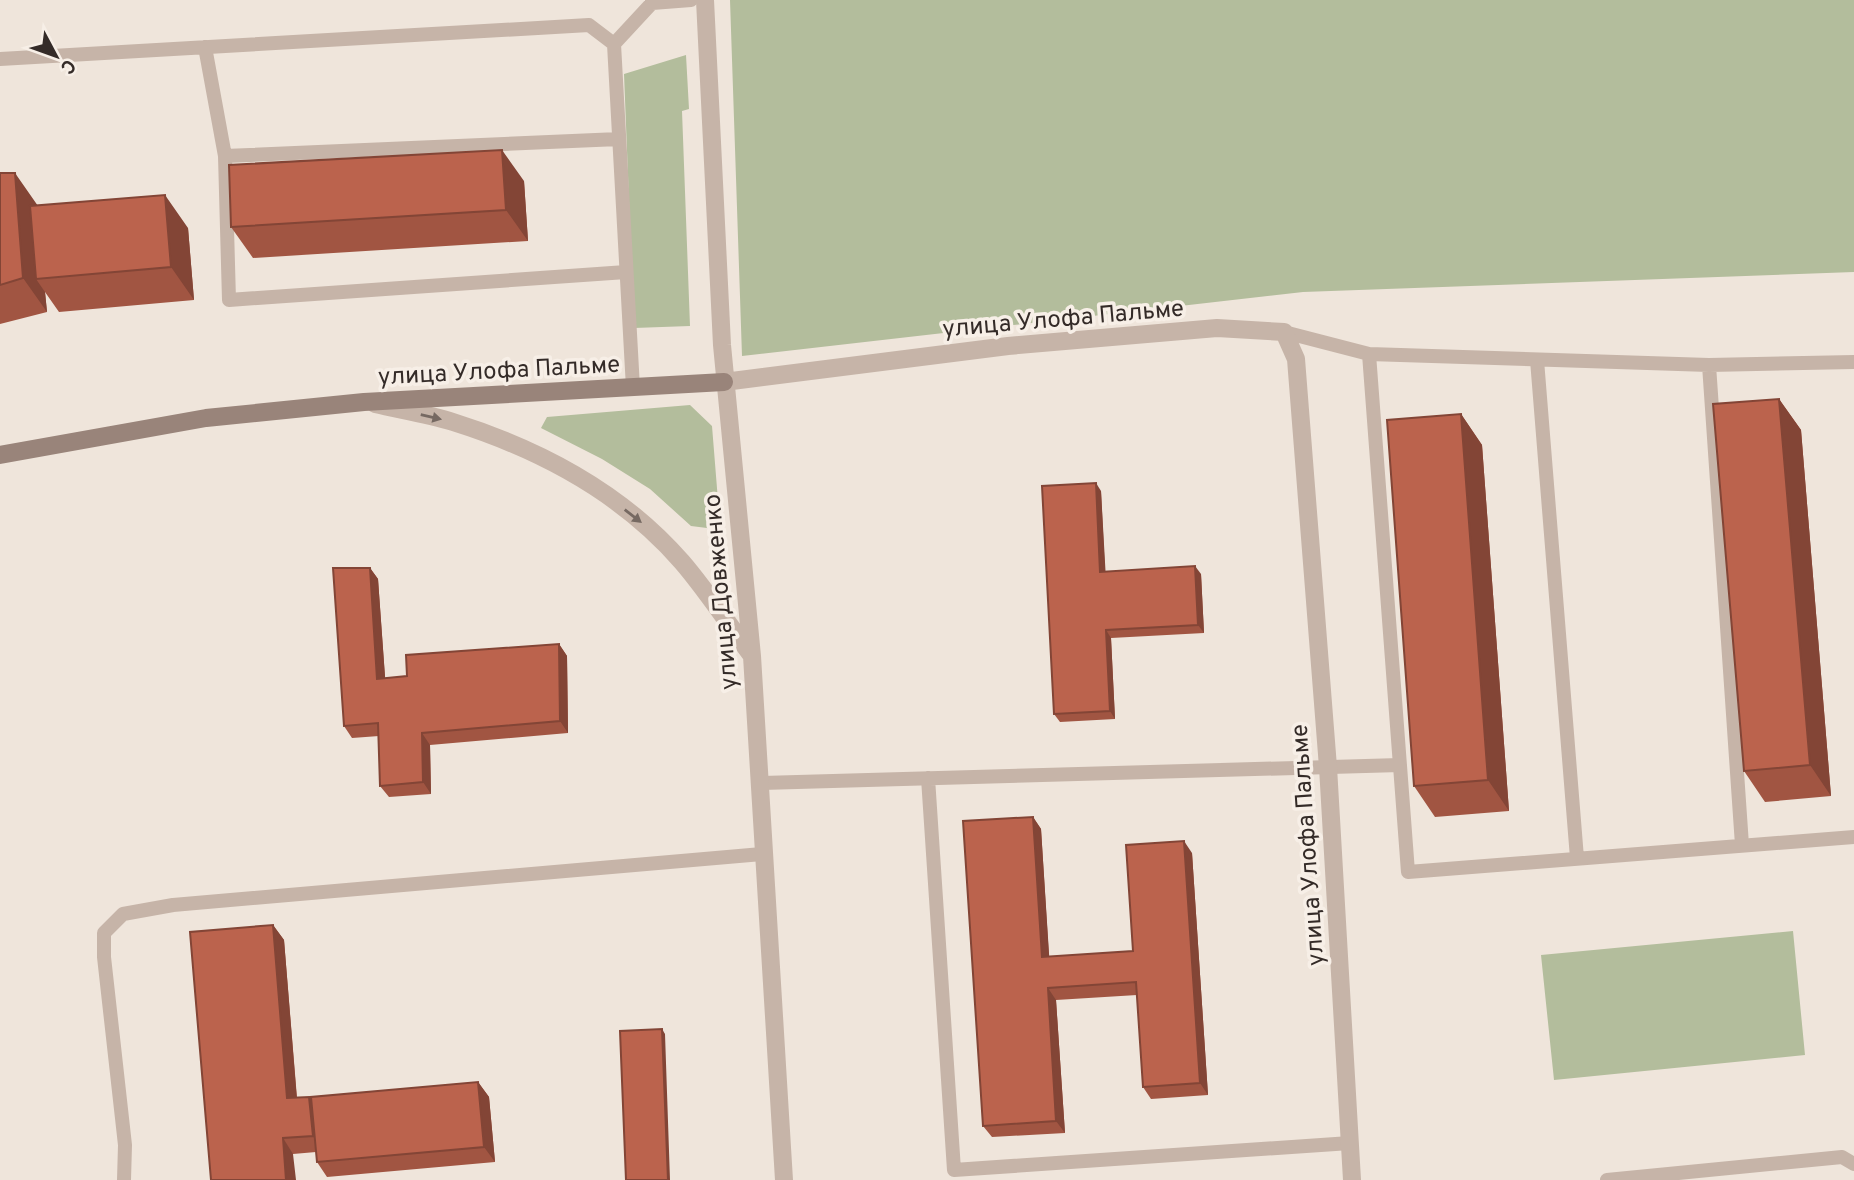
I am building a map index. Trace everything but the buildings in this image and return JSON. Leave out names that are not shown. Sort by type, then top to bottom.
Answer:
[{"type":"street","name":"улица Довженко","points":[[705,0],[724,382],[752,656],[783,1180]]},
{"type":"street","name":"улица Улофа Пальме","points":[[0,455],[206,418],[364,402],[724,382],[1008,346],[1217,328],[1284,332],[1296,359],[1328,767],[1352,1180]]},
{"type":"street","points":[[364,402],[450,421],[511,442],[579,477],[638,518],[682,562],[752,656]]},
{"type":"lane","points":[[633,388],[614,44],[652,1],[691,0]]},
{"type":"lane","points":[[0,59],[589,25],[614,44]]},
{"type":"lane","points":[[205,47],[225,156],[229,300],[626,272]]},
{"type":"lane","points":[[225,156],[619,139]]},
{"type":"lane","points":[[1284,332],[1369,354],[1709,365],[1854,362]]},
{"type":"lane","points":[[1369,354],[1408,872],[1854,837]]},
{"type":"lane","points":[[1538,360],[1577,858]]},
{"type":"lane","points":[[1709,365],[1742,845]]},
{"type":"lane","points":[[758,783],[1400,765]]},
{"type":"lane","points":[[928,778],[954,1170],[1350,1143]]},
{"type":"lane","points":[[124,1180],[125,1145],[104,957],[104,933],[123,914],[173,905],[762,854]]},
{"type":"lane","points":[[1606,1180],[1842,1157],[1854,1164]]},
{"type":"green space","points":[[730,0],[1854,0],[1854,272],[1303,292],[742,356]]},
{"type":"green space","points":[[686,55],[689,109],[682,111],[690,326],[634,328],[624,74]]},
{"type":"green space","points":[[690,405],[712,426],[719,513],[707,528],[691,526],[650,489],[602,459],[541,428],[547,417]]},
{"type":"green space","points":[[1793,931],[1805,1055],[1554,1080],[1541,955]]}]
